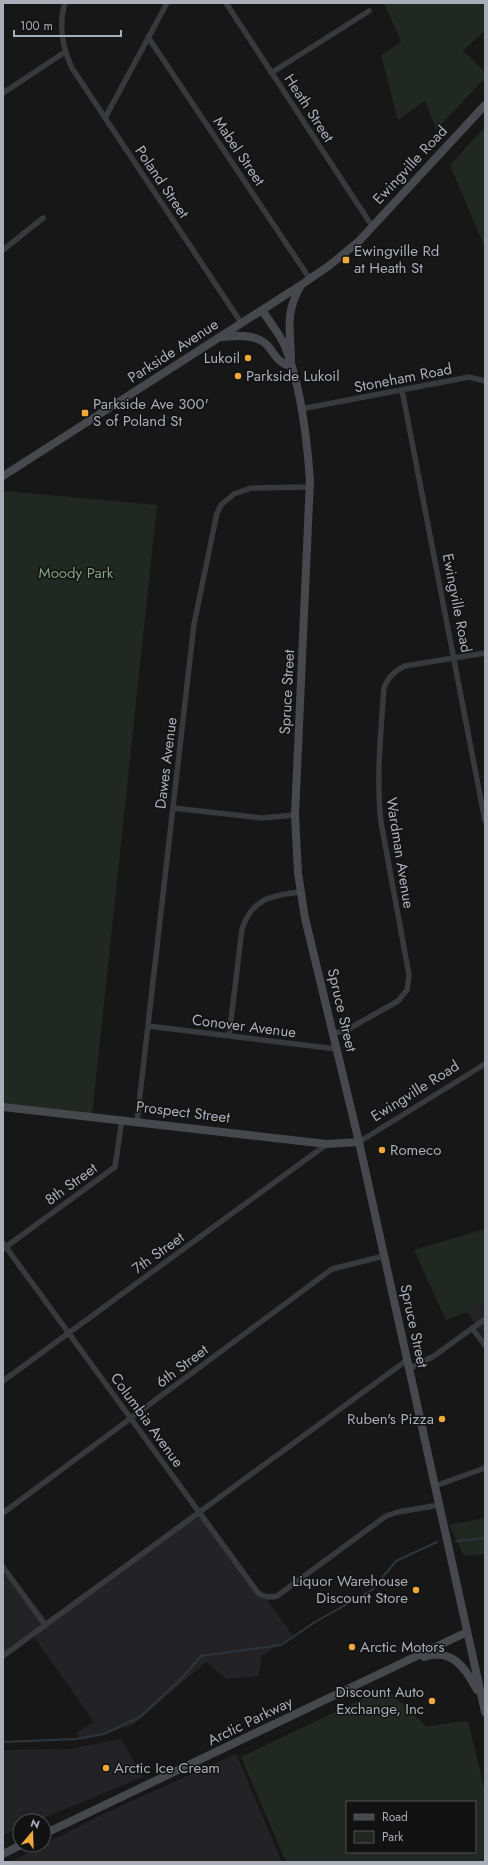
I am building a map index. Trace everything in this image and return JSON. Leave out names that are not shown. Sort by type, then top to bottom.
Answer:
[{"type":"street","name":"Poland Street","points":[[65,3],[61,23],[65,52],[72,68],[242,324]]},
{"type":"street","points":[[105,118],[167,3]]},
{"type":"street","name":"Heath Street","points":[[226,3],[372,226]]},
{"type":"street","points":[[271,73],[369,11]]},
{"type":"street","name":"Mabel Street","points":[[148,37],[310,279]]},
{"type":"street","points":[[3,93],[65,52]]},
{"type":"street","name":"Ewingville Road","points":[[355,244],[485,105]]},
{"type":"street","points":[[3,250],[43,218]]},
{"type":"street","name":"Parkside Avenue","points":[[3,476],[301,286],[330,265],[355,244]]},
{"type":"street","points":[[220,337],[246,336],[257,339],[267,345],[284,365],[291,366],[289,318],[294,298],[301,286]]},
{"type":"street","name":"Spruce Street","points":[[262,310],[283,342],[291,366],[301,409],[308,454],[310,487],[295,815],[300,892],[359,1142],[485,1712]]},
{"type":"street","name":"Stoneham Road","points":[[301,409],[469,377],[485,381]]},
{"type":"street","name":"Ewingville Road","points":[[402,390],[485,821]]},
{"type":"street","name":"Dawes Avenue","points":[[137,1121],[194,624],[216,513],[227,499],[242,490],[251,488],[310,487]]},
{"type":"street","name":"Wardman Avenue","points":[[334,1033],[345,1031],[398,1001],[407,990],[409,982],[379,805],[379,761],[384,687],[392,674],[404,666],[485,653]]},
{"type":"street","points":[[173,808],[262,818],[295,815]]},
{"type":"street","points":[[229,1036],[242,929],[245,920],[255,906],[263,900],[281,894],[300,892]]},
{"type":"street","name":"Conover Avenue","points":[[148,1026],[337,1049]]},
{"type":"street","name":"Ewingville Road","points":[[359,1142],[485,1064]]},
{"type":"street","name":"Prospect Street","points":[[3,1107],[122,1119],[327,1144],[359,1142]]},
{"type":"street","name":"8th Street","points":[[4,1247],[115,1167],[122,1119]]},
{"type":"street","name":"7th Street","points":[[3,1381],[327,1144]]},
{"type":"street","name":"Columbia Avenue","points":[[4,1247],[258,1593],[267,1597],[279,1594],[386,1516],[398,1512],[439,1505]]},
{"type":"street","name":"6th Street","points":[[3,1513],[332,1269],[384,1256]]},
{"type":"street","points":[[409,1369],[434,1356],[485,1319]]},
{"type":"street","points":[[472,1328],[485,1345]]},
{"type":"street","points":[[3,1656],[407,1360]]},
{"type":"street","points":[[435,1486],[485,1468]]},
{"type":"street","points":[[3,1567],[45,1625]]},
{"type":"street","name":"Arctic Parkway","points":[[52,1830],[467,1632]]},
{"type":"street","points":[[384,1672],[428,1656],[441,1654],[455,1660],[462,1666],[482,1699]]},
{"type":"street","points":[[3,1854],[12,1850]]},
{"type":"shaded area","points":[[485,1300],[485,1339],[467,1312]]},
{"type":"shaded area","points":[[200,1508],[293,1636],[261,1656],[259,1676],[226,1679],[206,1662],[133,1725],[82,1740],[76,1733],[94,1722],[32,1634],[3,1655],[3,1578],[10,1573],[47,1620]]},
{"type":"shaded area","points":[[121,1739],[143,1777],[52,1814],[52,1813],[12,1813],[12,1831],[3,1835],[3,1750],[70,1749]]},
{"type":"shaded area","points":[[236,1754],[282,1862],[10,1862],[27,1853],[52,1853],[52,1840],[101,1815]]},
{"type":"green space","points":[[384,3],[485,3],[485,32],[484,31],[463,51],[485,72],[485,78],[436,130],[425,101],[398,120],[381,55],[401,42]]},
{"type":"green space","points":[[485,127],[485,248],[450,165]]},
{"type":"green space","name":"Moody Park","points":[[6,491],[157,505],[92,1116],[3,1108],[3,493]]},
{"type":"green space","points":[[485,1229],[485,1300],[467,1312],[446,1320],[414,1250]]},
{"type":"green space","points":[[485,1518],[485,1554],[464,1556],[449,1525]]},
{"type":"green space","points":[[385,1688],[426,1726],[468,1721],[485,1791],[485,1862],[286,1862],[241,1757]]},
{"type":"waterway","points":[[456,1541],[485,1538]]},
{"type":"waterway","points":[[3,1742],[75,1739],[104,1734],[140,1717],[181,1679],[201,1656],[281,1645],[315,1622],[372,1590],[396,1561],[437,1542]]},
{"type":"place","name":"Ewingville Rd at Heath St","points":[[346,260]]},
{"type":"place","name":"Lukoil","points":[[248,358]]},
{"type":"place","name":"Parkside Lukoil","points":[[238,376]]},
{"type":"place","name":"Parkside Ave 300' S of Poland St","points":[[85,413]]},
{"type":"place","name":"Romeco","points":[[382,1150]]},
{"type":"place","name":"Ruben's Pizza","points":[[442,1419]]},
{"type":"place","name":"Liquor Warehouse Discount Store","points":[[416,1590]]},
{"type":"place","name":"Arctic Motors","points":[[352,1647]]},
{"type":"place","name":"Discount Auto Exchange, Inc","points":[[432,1701]]},
{"type":"place","name":"Arctic Ice Cream","points":[[106,1768]]}]
